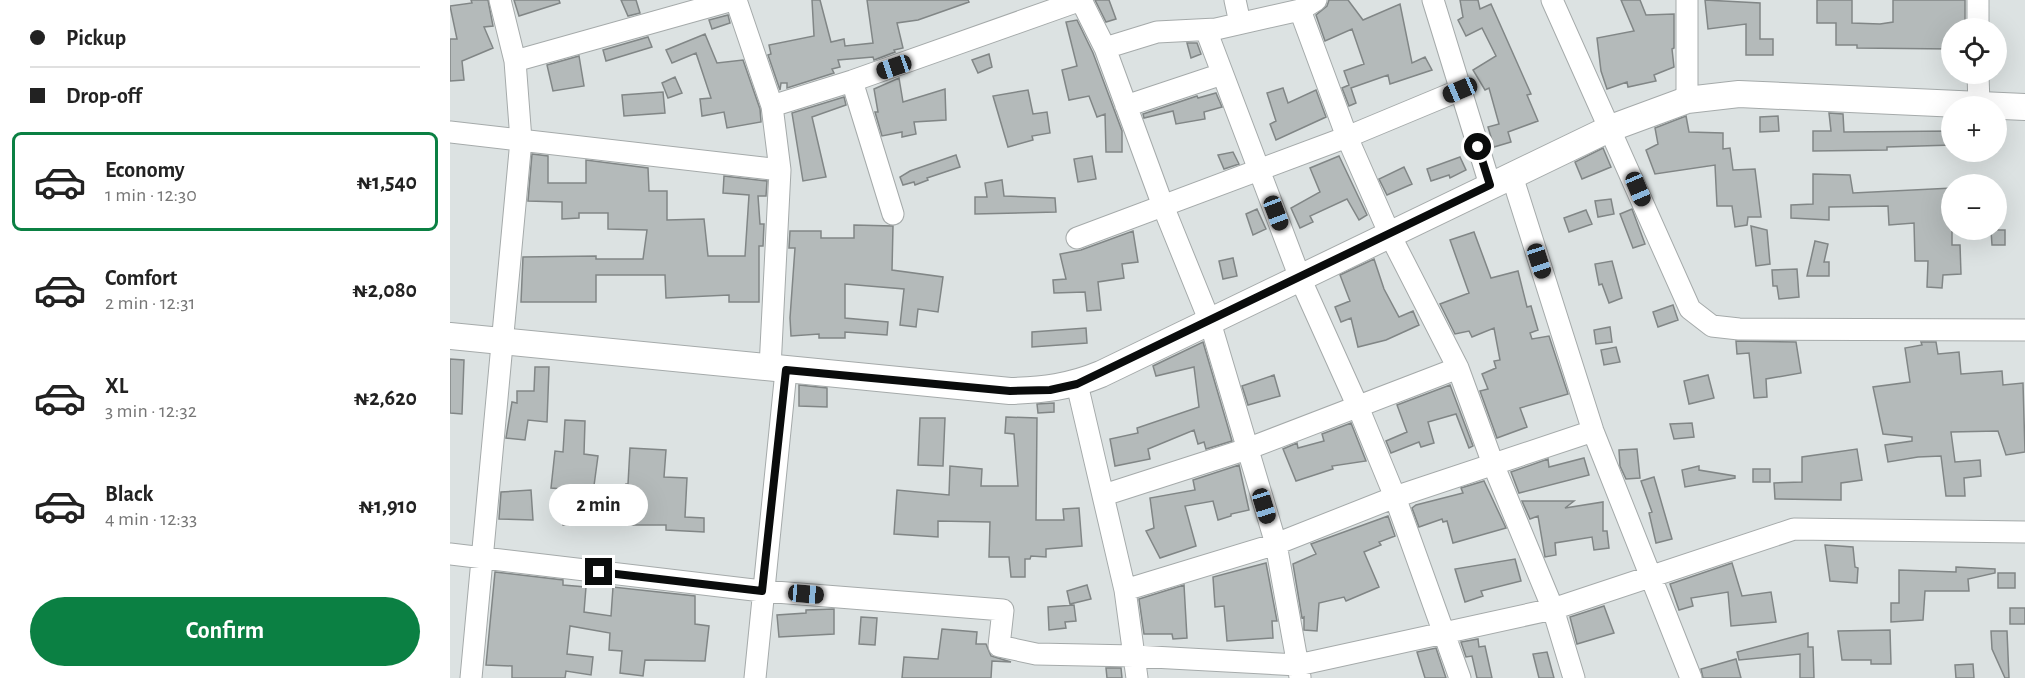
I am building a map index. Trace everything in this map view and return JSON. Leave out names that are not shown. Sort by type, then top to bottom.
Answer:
[{"type":"street","points":[[471,678],[521,140],[515,61],[500,0]]},
{"type":"street","points":[[515,61],[734,0],[772,106],[780,171],[778,369],[755,678]]},
{"type":"street","points":[[772,106],[852,81],[1081,0],[1105,48],[1163,206],[1210,322],[1276,544],[1299,671]]},
{"type":"street","points":[[1234,0],[1240,23]]},
{"type":"street","points":[[1433,0],[1460,90],[1501,181],[1593,431],[1691,678]]},
{"type":"street","points":[[1552,0],[1690,309],[1713,326],[2025,330]]},
{"type":"street","points":[[1687,100],[1688,0]]},
{"type":"street","points":[[1978,0],[1978,18]]},
{"type":"street","points":[[1105,48],[1157,32],[1206,30],[1308,5],[1347,137],[1390,235],[1458,368],[1492,464],[1553,609],[1574,678]]},
{"type":"street","points":[[1206,30],[1300,278],[1359,407],[1395,497],[1460,678]]},
{"type":"street","points":[[1126,106],[1222,74]]},
{"type":"street","points":[[852,81],[893,214]]},
{"type":"street","points":[[1077,238],[1347,137],[1460,90]]},
{"type":"street","points":[[450,336],[1010,391],[1050,390],[1077,384],[1210,322],[1611,128],[1687,100],[1739,94],[1941,103]]},
{"type":"street","points":[[2007,106],[2025,107]]},
{"type":"street","points":[[450,132],[780,171]]},
{"type":"street","points":[[1104,495],[1247,449],[1458,368]]},
{"type":"street","points":[[1077,384],[1125,590],[1137,678]]},
{"type":"street","points":[[1125,590],[1276,544],[1395,497],[1593,431]]},
{"type":"street","points":[[450,554],[762,591],[1003,610],[999,646],[1036,654],[1134,656],[1299,671],[1553,609],[1794,529],[2025,532]]},
{"type":"building","points":[[471,0],[488,0],[493,26],[484,27],[493,48],[462,61],[464,80],[450,81],[450,39],[457,39],[450,6],[472,3]]},
{"type":"building","points":[[514,0],[559,0],[560,3],[519,16]]},
{"type":"building","points":[[621,0],[636,0],[640,13],[628,16]]},
{"type":"building","points":[[812,0],[820,0],[831,42],[844,39],[845,46],[873,43],[867,0],[968,0],[969,2],[918,20],[897,23],[903,48],[894,50],[895,52],[874,60],[873,57],[838,60],[840,67],[832,69],[834,73],[787,88],[787,83],[781,83],[780,90],[768,55],[771,54],[769,45],[814,36]]},
{"type":"building","points":[[1095,0],[1109,0],[1116,19],[1106,22]]},
{"type":"building","points":[[1329,0],[1348,0],[1363,20],[1400,4],[1412,63],[1425,57],[1432,70],[1390,84],[1388,75],[1351,88],[1356,103],[1349,106],[1342,88],[1349,85],[1344,71],[1364,64],[1352,29],[1325,41],[1316,15],[1327,6]]},
{"type":"building","points":[[1460,0],[1478,0],[1480,9],[1491,4],[1531,94],[1527,95],[1538,121],[1508,132],[1511,142],[1494,147],[1488,127],[1499,124],[1489,88],[1485,90],[1473,70],[1496,56],[1482,28],[1466,36],[1458,20],[1463,17]]},
{"type":"building","points":[[1621,0],[1640,0],[1646,15],[1674,14],[1674,48],[1672,49],[1674,67],[1654,75],[1656,81],[1628,87],[1627,82],[1607,89],[1601,71],[1597,38],[1634,31]]},
{"type":"building","points":[[1705,0],[1760,3],[1760,39],[1773,39],[1773,55],[1746,55],[1746,24],[1708,29]]},
{"type":"building","points":[[1817,0],[1852,0],[1852,23],[1880,24],[1893,22],[1893,0],[1965,0],[1965,18],[1941,18],[1941,49],[1857,48],[1857,45],[1836,45],[1836,23],[1817,23]]},
{"type":"building","points":[[728,15],[730,23],[712,29],[709,20]]},
{"type":"building","points":[[1077,20],[1093,53],[1122,131],[1122,152],[1106,152],[1105,114],[1097,117],[1089,96],[1069,100],[1062,70],[1077,66],[1066,22]]},
{"type":"building","points":[[705,34],[717,63],[743,60],[760,109],[761,122],[727,128],[724,112],[702,116],[700,99],[711,98],[696,53],[672,63],[666,50]]},
{"type":"building","points":[[648,37],[652,47],[606,61],[603,50]]},
{"type":"building","points":[[1187,43],[1197,43],[1201,54],[1191,58]]},
{"type":"building","points":[[989,54],[992,67],[978,73],[972,60]]},
{"type":"building","points":[[579,56],[584,86],[553,91],[547,65]]},
{"type":"building","points":[[675,77],[682,93],[668,98],[662,83]]},
{"type":"building","points":[[899,78],[903,102],[945,89],[946,120],[914,122],[916,134],[902,137],[902,132],[882,136],[875,112],[878,112],[874,89]]},
{"type":"building","points":[[1283,88],[1288,103],[1316,90],[1326,117],[1276,140],[1270,124],[1276,121],[1267,93]]},
{"type":"building","points":[[1028,90],[1033,114],[1047,112],[1050,133],[1032,136],[1033,140],[1008,147],[993,96]]},
{"type":"building","points":[[663,92],[665,113],[624,116],[622,95]]},
{"type":"building","points":[[1216,93],[1222,107],[1204,112],[1205,119],[1176,124],[1173,111],[1144,118],[1143,114],[1197,96],[1198,98]]},
{"type":"building","points":[[844,97],[846,105],[812,117],[826,177],[803,181],[792,113]]},
{"type":"building","points":[[1829,113],[1843,114],[1844,132],[1941,131],[1941,145],[1887,147],[1887,150],[1813,151],[1813,131],[1831,131]]},
{"type":"building","points":[[1686,116],[1689,132],[1723,133],[1723,149],[1730,148],[1733,170],[1755,169],[1761,217],[1748,217],[1747,225],[1735,227],[1732,206],[1717,206],[1715,165],[1655,174],[1646,150],[1658,144],[1655,128]]},
{"type":"building","points":[[1778,116],[1779,131],[1760,132],[1760,117]]},
{"type":"building","points":[[1603,148],[1611,167],[1582,179],[1575,162]]},
{"type":"building","points":[[1233,152],[1239,164],[1224,169],[1218,155]]},
{"type":"building","points":[[532,154],[548,156],[548,183],[586,183],[586,160],[648,168],[649,191],[667,191],[667,220],[704,219],[708,256],[745,256],[749,195],[723,193],[724,176],[767,181],[766,196],[758,196],[760,224],[764,224],[763,246],[759,246],[759,302],[729,302],[729,295],[666,298],[665,275],[596,275],[596,302],[521,302],[523,257],[596,256],[596,259],[643,259],[647,230],[608,229],[608,213],[579,213],[579,218],[562,219],[562,202],[528,201]]},
{"type":"building","points":[[956,155],[960,167],[927,178],[928,180],[915,185],[914,182],[903,185],[900,177],[910,171]]},
{"type":"building","points":[[1092,156],[1096,179],[1078,182],[1074,159]]},
{"type":"building","points":[[1339,156],[1367,215],[1359,220],[1347,199],[1310,216],[1313,222],[1300,228],[1291,208],[1320,192],[1310,168]]},
{"type":"building","points":[[1460,157],[1466,170],[1450,178],[1449,175],[1431,181],[1427,169]]},
{"type":"building","points":[[1404,167],[1412,184],[1387,195],[1379,179]]},
{"type":"building","points":[[1813,174],[1850,175],[1853,193],[1941,189],[1941,240],[1952,240],[1952,245],[1960,245],[1961,274],[1943,275],[1942,288],[1927,287],[1928,261],[1915,261],[1914,223],[1889,225],[1888,206],[1829,207],[1829,220],[1791,218],[1791,205],[1813,204]]},
{"type":"building","points":[[1002,180],[1004,196],[1055,198],[1056,212],[975,214],[975,197],[987,197],[985,183]]},
{"type":"building","points":[[1611,199],[1614,214],[1598,217],[1595,201]]},
{"type":"building","points":[[1257,209],[1266,229],[1253,235],[1246,214]]},
{"type":"building","points":[[1632,209],[1645,244],[1633,248],[1620,214]]},
{"type":"building","points":[[1586,210],[1592,224],[1569,232],[1564,218]]},
{"type":"building","points":[[854,225],[893,226],[892,270],[943,277],[938,312],[918,309],[916,327],[900,325],[904,289],[845,284],[845,318],[888,322],[887,335],[845,332],[845,338],[819,338],[819,334],[791,336],[790,318],[795,248],[789,248],[790,231],[821,231],[821,238],[854,238]]},
{"type":"building","points":[[1751,226],[1767,230],[1770,264],[1756,266]]},
{"type":"building","points":[[1133,231],[1138,262],[1122,264],[1124,278],[1098,282],[1101,310],[1087,311],[1085,292],[1054,293],[1053,280],[1066,279],[1060,254],[1081,250]]},
{"type":"building","points":[[1474,232],[1491,278],[1518,271],[1527,307],[1531,306],[1538,330],[1530,333],[1532,339],[1549,336],[1568,394],[1520,408],[1527,427],[1497,438],[1480,391],[1488,389],[1482,374],[1496,368],[1494,361],[1500,360],[1494,328],[1472,337],[1469,331],[1455,334],[1440,304],[1469,293],[1450,240]]},
{"type":"building","points":[[1992,240],[2005,240],[2005,245],[1992,245]]},
{"type":"building","points":[[1815,241],[1828,244],[1824,262],[1829,262],[1829,276],[1807,276]]},
{"type":"building","points":[[1233,258],[1237,276],[1223,279],[1219,261]]},
{"type":"building","points":[[1374,259],[1384,289],[1399,317],[1413,311],[1419,325],[1386,340],[1358,347],[1351,318],[1341,322],[1335,307],[1350,301],[1340,275]]},
{"type":"building","points":[[1612,261],[1622,298],[1609,303],[1602,284],[1599,285],[1595,264]]},
{"type":"building","points":[[1797,269],[1799,297],[1779,299],[1777,286],[1773,286],[1772,270]]},
{"type":"building","points":[[1673,305],[1678,320],[1658,327],[1653,312]]},
{"type":"building","points":[[1610,327],[1612,342],[1596,344],[1594,330]]},
{"type":"building","points":[[1086,328],[1087,343],[1032,347],[1032,332]]},
{"type":"building","points":[[1736,341],[1796,342],[1801,373],[1766,379],[1767,397],[1754,398],[1749,353],[1737,354]]},
{"type":"building","points":[[1203,342],[1232,441],[1206,449],[1204,442],[1198,444],[1194,430],[1148,449],[1150,459],[1115,466],[1110,439],[1138,433],[1137,428],[1199,407],[1194,367],[1156,376],[1153,366]]},
{"type":"building","points":[[1921,342],[1936,342],[1938,354],[1959,352],[1961,374],[2002,371],[2003,385],[2023,383],[2025,452],[2006,455],[1998,431],[1951,432],[1955,462],[1980,460],[1981,476],[1964,478],[1965,496],[1946,496],[1941,456],[1888,462],[1885,445],[1912,441],[1912,437],[1883,434],[1873,387],[1910,382],[1905,348],[1922,345]]},
{"type":"building","points":[[1616,347],[1620,362],[1604,365],[1601,350]]},
{"type":"building","points":[[450,359],[464,360],[462,414],[450,413]]},
{"type":"building","points":[[535,367],[549,367],[547,422],[528,420],[525,440],[506,438],[512,402],[517,403],[517,391],[534,391]]},
{"type":"building","points":[[1274,375],[1280,396],[1248,405],[1242,386]]},
{"type":"building","points":[[1708,375],[1714,398],[1689,404],[1684,381]]},
{"type":"building","points":[[799,385],[827,388],[827,407],[799,406]]},
{"type":"building","points":[[1450,385],[1473,446],[1469,448],[1456,414],[1428,422],[1434,443],[1421,447],[1419,442],[1391,453],[1386,441],[1407,432],[1397,405]]},
{"type":"building","points":[[1054,403],[1054,412],[1038,413],[1037,404]]},
{"type":"building","points":[[1006,417],[1037,418],[1036,520],[1064,520],[1063,509],[1079,508],[1082,546],[1046,549],[1046,557],[1031,556],[1030,559],[1025,559],[1025,577],[1011,577],[1009,557],[989,557],[990,522],[938,521],[938,537],[894,534],[897,490],[949,495],[950,466],[982,469],[981,486],[1018,486],[1014,434],[1005,433]]},
{"type":"building","points":[[920,418],[945,418],[943,466],[918,465]]},
{"type":"building","points":[[565,420],[585,421],[584,454],[598,456],[593,493],[577,491],[577,525],[563,525],[563,489],[551,488],[555,451],[563,452]]},
{"type":"building","points":[[1351,423],[1366,461],[1332,466],[1333,469],[1296,481],[1283,449],[1297,443],[1298,448],[1324,441],[1322,434]]},
{"type":"building","points":[[1692,423],[1694,437],[1674,439],[1670,424]]},
{"type":"building","points":[[630,448],[666,450],[664,477],[687,478],[685,517],[704,518],[704,532],[666,530],[666,525],[626,525],[626,484],[628,484]]},
{"type":"building","points":[[1637,449],[1640,478],[1626,479],[1620,466],[1619,450]]},
{"type":"building","points":[[1857,449],[1862,480],[1841,483],[1841,500],[1775,499],[1774,483],[1802,482],[1802,457]]},
{"type":"building","points":[[1584,458],[1589,475],[1519,493],[1511,472],[1548,459],[1549,467]]},
{"type":"building","points":[[1239,465],[1249,510],[1218,520],[1213,501],[1185,506],[1196,546],[1160,558],[1146,531],[1154,528],[1150,498],[1195,490],[1193,480]]},
{"type":"building","points":[[1699,466],[1699,470],[1735,476],[1735,478],[1685,487],[1682,470]]},
{"type":"building","points":[[1753,469],[1770,469],[1770,482],[1753,482]]},
{"type":"building","points":[[1654,477],[1672,539],[1656,543],[1649,513],[1652,512],[1641,481]]},
{"type":"building","points":[[1484,481],[1506,528],[1453,543],[1447,521],[1443,522],[1442,519],[1419,527],[1412,508],[1416,505],[1463,493],[1461,488]]},
{"type":"building","points":[[531,490],[533,520],[499,519],[501,492]]},
{"type":"building","points":[[1522,501],[1574,501],[1565,508],[1603,502],[1603,531],[1607,531],[1609,548],[1594,550],[1592,537],[1555,543],[1556,555],[1545,557],[1538,516],[1530,519]]},
{"type":"building","points":[[1388,516],[1395,536],[1379,542],[1381,545],[1364,552],[1379,587],[1346,601],[1344,597],[1319,603],[1317,631],[1304,630],[1304,617],[1302,618],[1293,564],[1316,554],[1311,544]]},
{"type":"building","points":[[1825,545],[1853,547],[1855,567],[1858,568],[1857,583],[1830,581]]},
{"type":"building","points":[[1515,559],[1521,581],[1481,591],[1483,596],[1465,602],[1455,569]]},
{"type":"building","points":[[1266,563],[1277,621],[1272,621],[1273,638],[1227,641],[1224,606],[1215,607],[1213,577]]},
{"type":"building","points":[[1732,563],[1742,596],[1771,592],[1776,622],[1731,626],[1728,592],[1691,598],[1693,606],[1679,610],[1670,584]]},
{"type":"building","points":[[1956,567],[1995,569],[1995,573],[1968,579],[1969,591],[1925,591],[1923,620],[1891,622],[1891,603],[1899,603],[1899,570],[1956,572]]},
{"type":"building","points":[[495,572],[563,580],[563,585],[586,587],[584,612],[611,616],[613,587],[695,596],[695,624],[709,626],[705,661],[645,660],[643,676],[620,673],[622,651],[609,650],[610,633],[570,626],[567,654],[593,657],[591,675],[566,671],[565,678],[512,678],[512,666],[486,665]]},
{"type":"building","points":[[1998,573],[2015,573],[2015,588],[1998,588]]},
{"type":"building","points":[[1087,585],[1091,599],[1070,604],[1067,591]]},
{"type":"building","points":[[1184,585],[1187,638],[1173,639],[1172,634],[1144,634],[1139,599]]},
{"type":"building","points":[[1074,605],[1076,621],[1065,622],[1066,628],[1049,630],[1048,607]]},
{"type":"building","points":[[1604,606],[1614,633],[1577,644],[1570,617]]},
{"type":"building","points":[[2010,608],[2025,608],[2025,624],[2010,624]]},
{"type":"building","points":[[834,609],[834,634],[779,637],[777,615],[806,613],[806,610]]},
{"type":"building","points":[[861,617],[877,618],[875,645],[859,644]]},
{"type":"building","points":[[942,629],[977,632],[976,644],[986,644],[991,656],[1011,662],[992,661],[991,678],[902,678],[904,657],[938,659]]},
{"type":"building","points":[[1890,630],[1891,664],[1871,664],[1871,660],[1842,660],[1838,631]]},
{"type":"building","points":[[1991,631],[2007,631],[2009,678],[2005,678],[1992,649]]},
{"type":"building","points":[[1808,633],[1808,647],[1813,647],[1814,678],[1800,678],[1800,654],[1739,660],[1737,652]]},
{"type":"building","points":[[1478,639],[1479,647],[1485,646],[1492,678],[1477,678],[1472,656],[1466,657],[1461,642]]},
{"type":"building","points":[[1436,648],[1446,678],[1425,678],[1417,652]]},
{"type":"building","points":[[1547,652],[1554,678],[1539,678],[1533,654]]},
{"type":"building","points":[[1736,659],[1741,678],[1703,678],[1701,669]]},
{"type":"building","points":[[1973,664],[1974,678],[1956,678],[1955,665]]},
{"type":"building","points":[[1106,668],[1121,668],[1122,678],[1107,678]]},
{"type":"route","points":[[599,572],[762,591],[786,370],[1010,391],[1050,390],[1077,384],[1210,322],[1490,185],[1478,147]]}]
